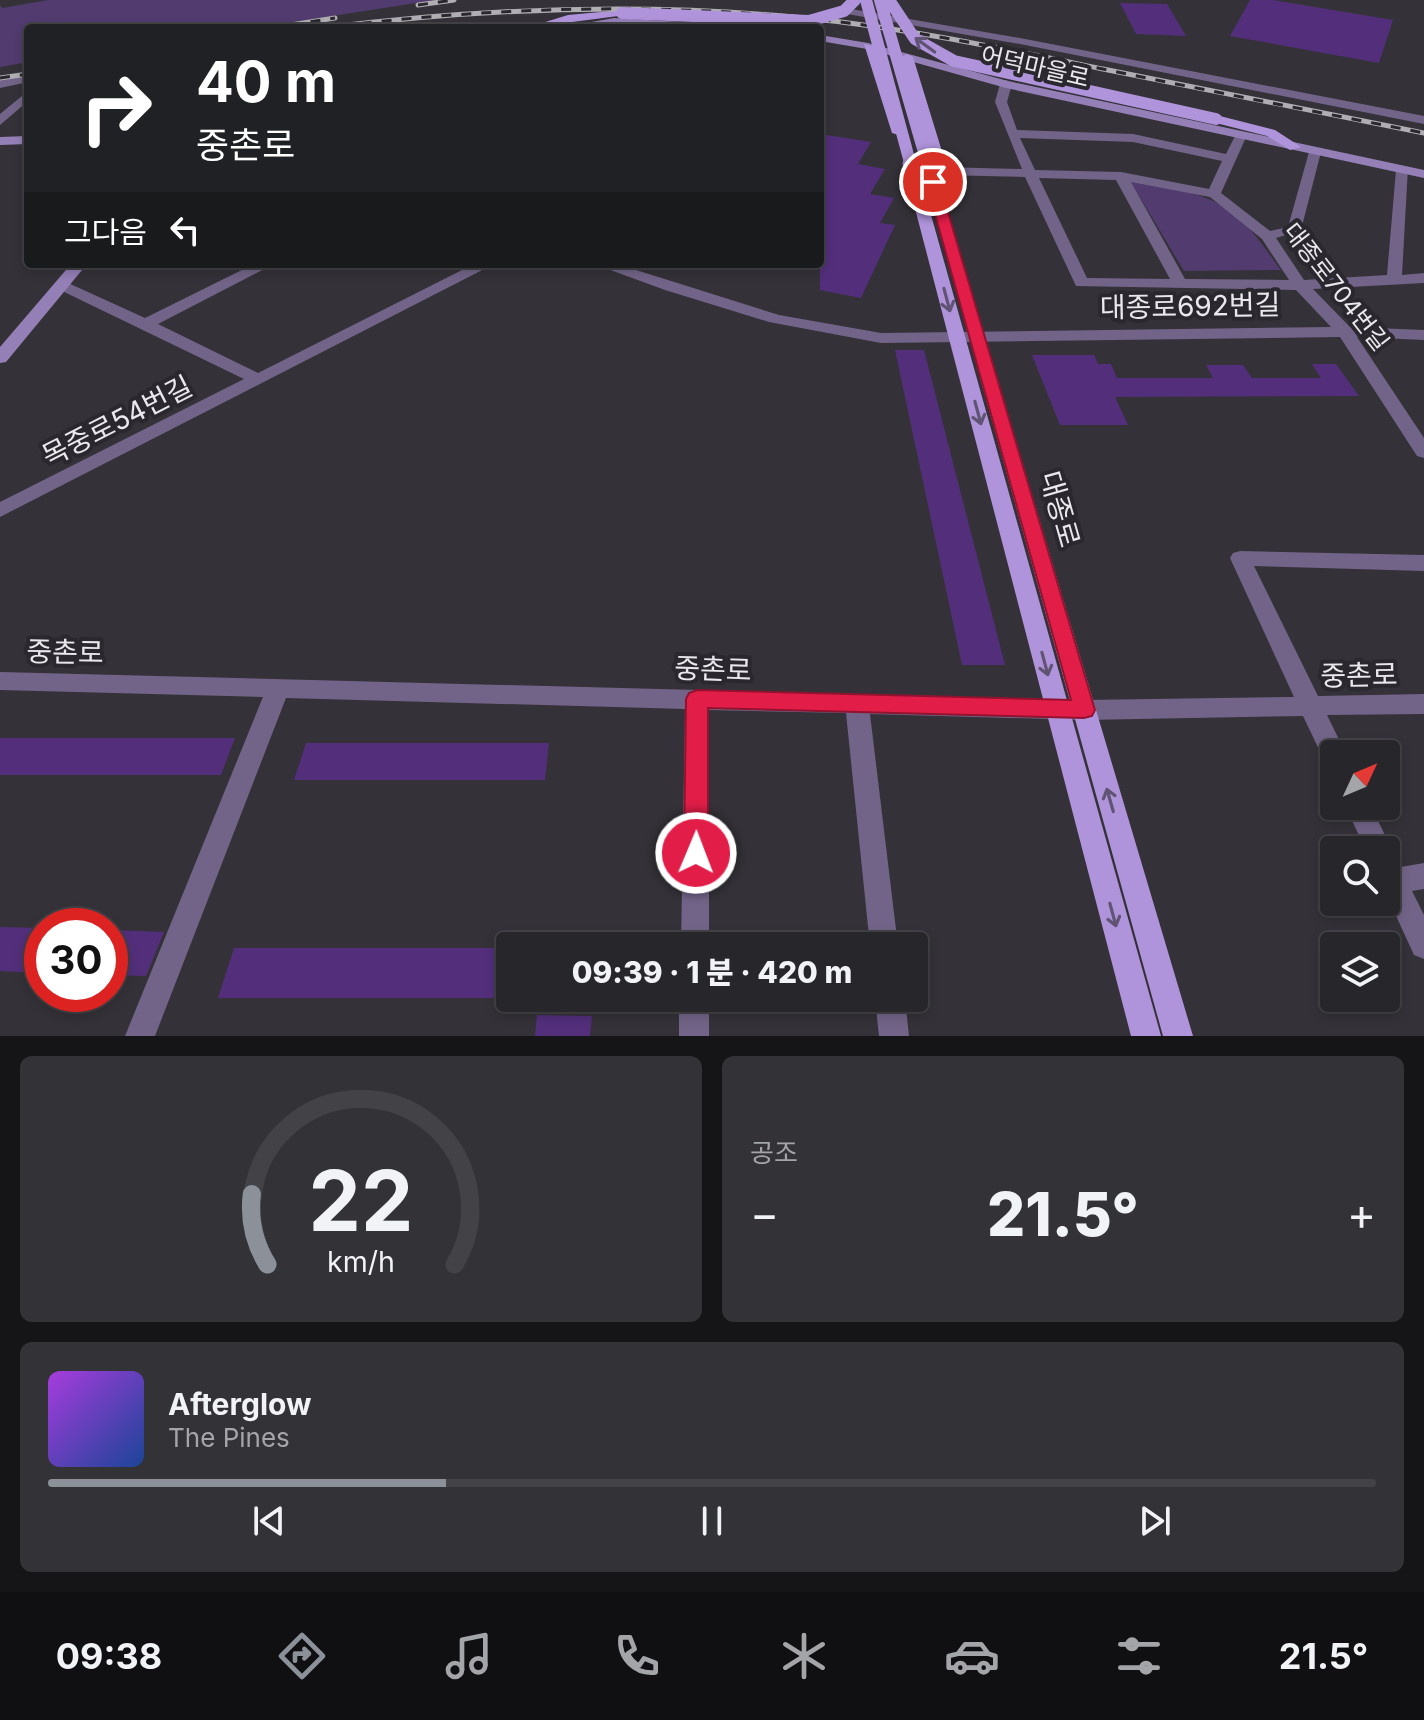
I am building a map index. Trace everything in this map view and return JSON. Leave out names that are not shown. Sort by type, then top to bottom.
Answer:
[{"type":"main road","name":"대종로","points":[[866,0],[921,202],[967,337],[1071,709],[1178,1036]]},
{"type":"main road","name":"대종로","points":[[880,0],[938,202],[967,337]]},
{"type":"main road","points":[[889,0],[899,12],[906,29],[923,46],[954,61],[1216,119],[1271,133],[1295,147]]},
{"type":"main road","points":[[546,24],[568,18],[622,13],[791,22],[836,14],[853,6]]},
{"type":"main road","points":[[592,24],[614,21],[664,24]]},
{"type":"main road","name":"어덕마을로","points":[[824,39],[868,46],[1006,84],[1424,174]]},
{"type":"main road","points":[[868,46],[921,202]]},
{"type":"main road","points":[[907,57],[941,171],[947,203],[938,202]]},
{"type":"main road","points":[[0,141],[24,140]]},
{"type":"main road","points":[[0,358],[76,268]]},
{"type":"main road","name":"대종로","points":[[1071,709],[1146,1036]]},
{"type":"street","points":[[853,6],[1424,120]]},
{"type":"street","points":[[0,84],[24,80]]},
{"type":"street","points":[[1006,84],[1001,102],[1012,134],[1081,283],[1300,285],[1424,278]]},
{"type":"street","points":[[0,121],[24,99]]},
{"type":"street","points":[[1012,134],[1133,138],[1230,159]]},
{"type":"street","points":[[1214,194],[1241,135]]},
{"type":"street","points":[[1267,236],[1294,230],[1315,152]]},
{"type":"street","points":[[1394,278],[1403,170]]},
{"type":"street","name":"대종로704번길","points":[[941,171],[1121,176],[1214,194],[1267,236],[1300,285],[1345,332],[1422,447]]},
{"type":"street","points":[[1121,176],[1180,284]]},
{"type":"street","points":[[145,324],[258,268]]},
{"type":"street","name":"목중로54번길","points":[[0,510],[478,268]]},
{"type":"street","name":"대종로692번길","points":[[615,268],[806,328],[881,338],[1345,332],[1424,335]]},
{"type":"street","name":"목중로54번길","points":[[61,285],[257,379]]},
{"type":"street","points":[[1327,740],[1240,558],[1424,563]]},
{"type":"street","name":"중촌로","points":[[0,681],[1071,709],[1424,704]]},
{"type":"street","points":[[140,1036],[279,687]]},
{"type":"street","points":[[695,932],[697,699]]},
{"type":"street","points":[[857,703],[882,932]]},
{"type":"street","points":[[1400,874],[1424,876]]},
{"type":"street","points":[[1400,894],[1424,945]]},
{"type":"street","points":[[694,1012],[694,1036]]},
{"type":"street","points":[[891,1012],[894,1036]]},
{"type":"shaded area","points":[[48,0],[436,0],[280,24],[24,24],[24,63],[0,67],[0,5],[2,8]]},
{"type":"shaded area","points":[[1129,179],[1188,192],[1221,205],[1247,226],[1281,270],[1184,271]]},
{"type":"building","points":[[1250,0],[1273,0],[1393,20],[1379,63],[1230,36]]},
{"type":"building","points":[[1120,3],[1167,4],[1186,36],[1136,34]]},
{"type":"building","points":[[824,135],[871,142],[858,164],[885,169],[870,194],[894,198],[880,223],[895,225],[861,298],[820,290],[820,268],[824,268]]},
{"type":"building","points":[[895,350],[924,350],[1005,665],[962,665]]},
{"type":"building","points":[[1032,355],[1094,355],[1098,364],[1111,364],[1117,378],[1213,378],[1206,365],[1243,365],[1252,378],[1321,378],[1312,364],[1336,364],[1359,396],[1115,397],[1128,425],[1060,425]]},
{"type":"building","points":[[0,738],[235,738],[221,775],[0,775]]},
{"type":"building","points":[[306,743],[549,743],[545,780],[294,780]]},
{"type":"building","points":[[0,927],[24,928],[24,972],[0,971]]},
{"type":"building","points":[[128,931],[164,932],[146,976],[128,976]]},
{"type":"building","points":[[234,948],[496,948],[496,998],[218,998]]},
{"type":"building","points":[[537,1015],[592,1016],[590,1036],[535,1036]]},
{"type":"railway","points":[[418,5],[454,0]]},
{"type":"railway","points":[[356,24],[503,12],[624,9],[805,18],[955,40],[1424,133]]},
{"type":"railway","points":[[297,24],[335,18]]},
{"type":"railway","points":[[0,78],[24,75]]},
{"type":"route","points":[[696,853],[697,699],[1084,710],[933,182]]}]
